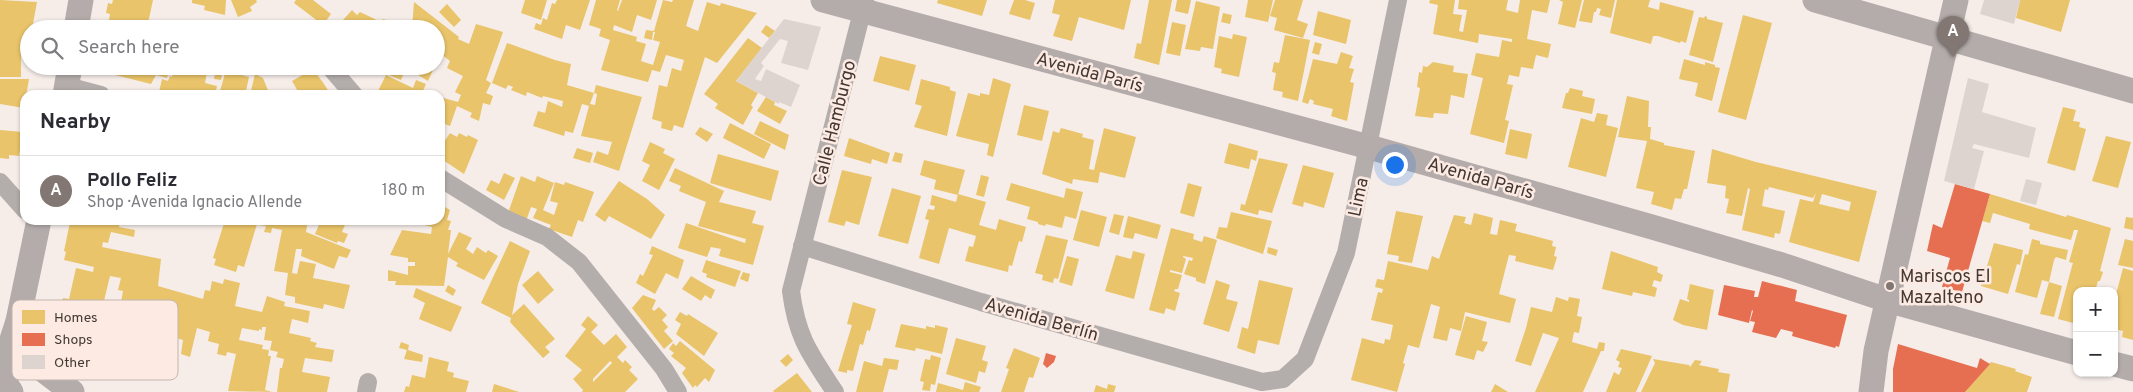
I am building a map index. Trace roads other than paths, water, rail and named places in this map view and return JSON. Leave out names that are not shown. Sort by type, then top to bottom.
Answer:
[{"type":"main road","points":[[78,20],[81,0]]},
{"type":"main road","name":"Avenida París","points":[[823,0],[864,6],[1369,147],[1782,265],[1887,300],[2073,352]]},
{"type":"main road","points":[[1815,0],[2133,91]]},
{"type":"main road","points":[[1871,392],[1876,350],[1956,0]]},
{"type":"main road","points":[[21,300],[33,225]]},
{"type":"main road","points":[[12,340],[6,358],[5,383],[12,392]]},
{"type":"main road","points":[[2118,365],[2133,369]]},
{"type":"main road","points":[[56,380],[72,392]]},
{"type":"street","name":"Lima","points":[[1284,379],[1305,359],[1346,252],[1398,0]]},
{"type":"street","name":"Calle Hamburgo","points":[[835,392],[805,347],[794,317],[791,291],[864,6]]},
{"type":"street","points":[[337,75],[350,90]]},
{"type":"street","points":[[68,82],[89,90]]},
{"type":"street","points":[[445,181],[506,219],[547,237],[579,262],[664,369],[678,392]]},
{"type":"street","points":[[0,182],[20,204]]},
{"type":"street","name":"Avenida Berlín","points":[[802,246],[981,302],[1262,382],[1284,379]]},
{"type":"place","name":"Pollo Feliz","points":[[1953,57]]},
{"type":"place","name":"Mariscos El Mazalteno","points":[[1890,286]]}]
